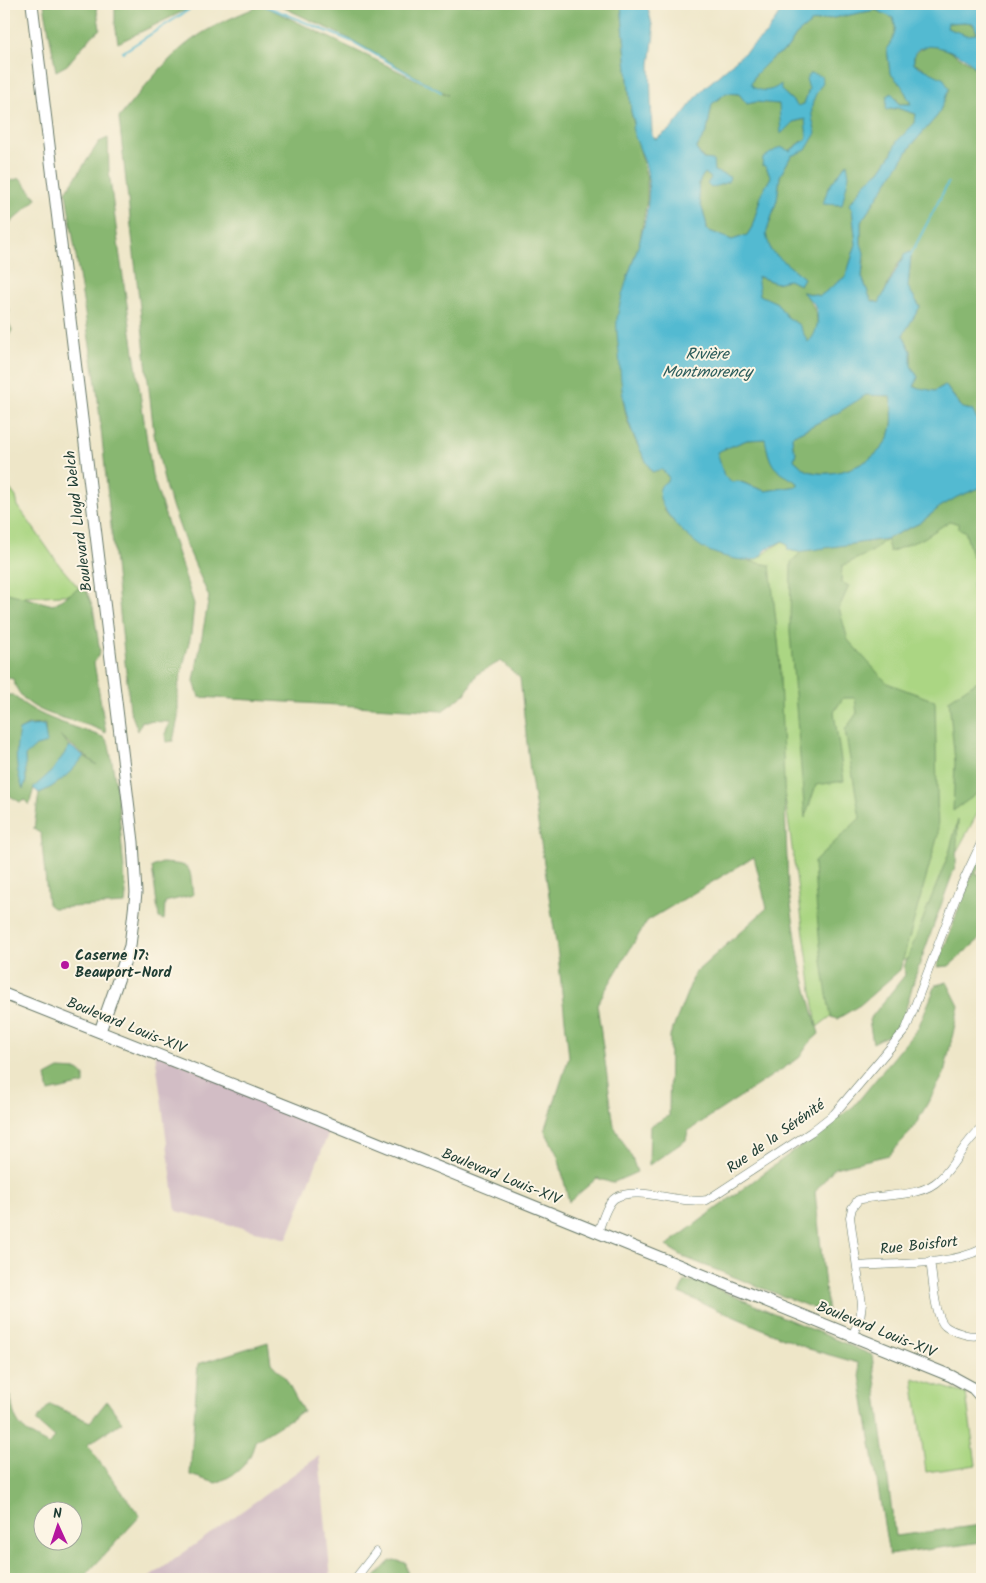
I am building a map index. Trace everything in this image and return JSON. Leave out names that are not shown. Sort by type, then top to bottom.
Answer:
[{"type":"main road","name":"Boulevard Lloyd Welch","points":[[32,4],[132,833],[136,893],[130,946],[100,1031]]},
{"type":"main road","name":"Boulevard Louis-XIV","points":[[4,994],[100,1031],[951,1376],[973,1388],[982,1398]]},
{"type":"street","name":"Rue de la Sérénité","points":[[598,1232],[607,1208],[614,1199],[628,1194],[697,1202],[707,1200],[803,1137],[834,1114],[906,1029],[959,890],[982,841]]},
{"type":"street","points":[[852,1336],[860,1319],[862,1304],[850,1217],[852,1208],[858,1200],[917,1191],[940,1180],[973,1136],[982,1128]]},
{"type":"street","name":"Rue Boisfort","points":[[857,1266],[930,1261],[972,1254],[982,1249]]},
{"type":"street","points":[[930,1261],[937,1309],[941,1321],[945,1326],[959,1333],[970,1336],[982,1334]]},
{"type":"street","points":[[355,1579],[376,1552]]},
{"type":"shaded area","points":[[155,1053],[332,1124],[287,1239],[176,1211]]},
{"type":"shaded area","points":[[319,1456],[331,1579],[147,1579]]},
{"type":"green space","points":[[44,4],[96,4],[100,29],[67,65],[56,71]]},
{"type":"green space","points":[[115,4],[198,4],[118,43]]},
{"type":"green space","points":[[276,4],[621,4],[631,112],[647,179],[647,200],[639,245],[627,278],[622,394],[627,420],[652,472],[662,469],[669,478],[666,483],[664,510],[676,524],[687,535],[711,550],[737,559],[770,565],[779,650],[788,886],[800,964],[819,1034],[810,1042],[799,1058],[688,1131],[686,1140],[649,1165],[650,1126],[669,1116],[670,1036],[695,973],[767,908],[754,857],[647,921],[597,1004],[614,1126],[632,1158],[637,1172],[612,1183],[597,1178],[569,1202],[558,1156],[545,1131],[569,1057],[558,955],[530,771],[520,678],[501,661],[477,674],[465,694],[442,711],[199,697],[194,681],[209,597],[184,539],[166,489],[154,434],[119,118],[158,71],[184,46],[211,28],[262,5],[448,95],[350,39]]},
{"type":"green space","points":[[876,10],[893,18],[895,34],[887,49],[890,73],[902,86],[911,104],[899,104],[896,98],[891,110],[897,108],[916,114],[915,123],[897,141],[891,155],[880,171],[867,181],[849,204],[852,208],[856,244],[846,276],[820,296],[803,292],[812,304],[817,317],[816,331],[808,343],[799,325],[786,316],[777,303],[760,295],[756,276],[776,283],[788,280],[800,285],[804,278],[770,251],[766,234],[777,200],[780,176],[791,156],[806,149],[815,133],[810,115],[814,97],[809,89],[804,104],[798,106],[781,90],[759,91],[751,83],[756,74],[771,59],[787,49],[796,35],[812,22]],"holes":[[[847,164],[841,205],[824,204],[828,188]]]},
{"type":"green space","points":[[970,22],[976,28],[976,35],[966,35],[947,28],[947,23]]},
{"type":"green space","points":[[931,45],[943,47],[973,65],[982,88],[982,428],[972,410],[963,408],[945,385],[935,391],[914,388],[918,377],[911,366],[911,351],[903,335],[920,307],[908,287],[910,252],[905,255],[896,267],[880,303],[871,300],[862,277],[864,261],[861,244],[861,222],[911,146],[938,115],[949,89],[921,66],[914,64],[916,53]]},
{"type":"green space","points":[[726,93],[739,94],[747,104],[756,102],[779,104],[793,122],[806,119],[807,138],[766,167],[771,177],[762,193],[752,227],[747,235],[732,240],[707,230],[698,187],[705,173],[712,178],[722,176],[714,171],[696,149],[707,131],[712,104]]},
{"type":"green space","points":[[108,138],[109,172],[119,250],[152,475],[194,604],[191,634],[178,687],[178,718],[173,741],[166,742],[165,734],[170,722],[142,721],[138,731],[130,710],[97,390],[66,192],[99,142]]},
{"type":"green space","points":[[20,178],[37,199],[9,224],[4,223],[4,183]]},
{"type":"green space","points":[[4,307],[10,309],[7,319],[12,330],[4,344]]},
{"type":"green space","points":[[866,394],[890,396],[892,426],[887,441],[879,451],[856,466],[830,473],[817,473],[806,470],[794,460],[796,452],[793,447],[792,436],[839,412]]},
{"type":"green space","points":[[766,439],[769,455],[774,466],[798,483],[798,486],[765,491],[739,481],[731,482],[724,476],[716,452],[747,440]]},
{"type":"green space","points":[[4,481],[16,497],[18,506],[60,566],[78,587],[79,594],[4,598]]},
{"type":"green space","points":[[982,487],[982,805],[957,851],[941,888],[923,946],[817,1027],[752,560],[783,541],[798,552]]},
{"type":"green space","points":[[982,487],[982,559],[972,556],[965,531],[959,529],[959,524],[950,521],[924,538],[890,552],[886,539],[920,523],[940,507],[957,497]]},
{"type":"green space","points":[[886,539],[873,551],[842,566],[841,582],[849,586],[839,608],[848,640],[887,683],[935,701],[938,835],[900,970],[860,1005],[837,1019],[831,1017],[824,978],[814,862],[860,818],[845,730],[857,713],[855,698],[843,698],[834,712],[844,781],[816,785],[805,818],[790,632],[791,562],[802,551]]},
{"type":"green space","points":[[84,585],[93,607],[100,652],[94,663],[106,733],[94,727],[52,715],[39,709],[28,702],[19,692],[13,679],[4,677],[4,592],[53,605]]},
{"type":"green space","points":[[982,678],[982,790],[953,811],[955,762],[949,700]]},
{"type":"green space","points":[[4,695],[13,695],[33,710],[56,721],[105,738],[109,745],[117,791],[126,894],[125,904],[53,908],[48,904],[41,834],[34,829],[39,793],[52,787],[64,778],[84,756],[97,765],[60,736],[70,746],[52,771],[34,788],[29,805],[25,800],[20,802],[10,796],[4,772]],"holes":[[[45,724],[46,743],[36,746],[25,755],[26,781],[23,788],[17,759],[19,730],[28,725]]]},
{"type":"green space","points":[[958,820],[956,864],[915,977],[900,1029],[873,1043],[869,1020],[905,975],[904,967],[949,853]]},
{"type":"green space","points":[[982,847],[982,863],[976,874],[982,875],[982,937],[949,966],[937,967]]},
{"type":"green space","points":[[162,863],[188,868],[193,895],[165,902],[164,920],[159,918],[152,867]]},
{"type":"green space","points":[[947,982],[959,1006],[944,1074],[913,1129],[889,1155],[834,1168],[815,1192],[828,1314],[686,1258],[666,1246],[854,1106],[918,1028],[936,985]]},
{"type":"green space","points":[[59,1069],[78,1070],[84,1075],[84,1084],[49,1092],[46,1076]]},
{"type":"green space","points":[[685,1281],[701,1282],[872,1355],[895,1536],[982,1525],[982,1542],[889,1555],[858,1363],[809,1349],[679,1293]]},
{"type":"green space","points":[[268,1342],[271,1363],[286,1379],[303,1411],[255,1441],[246,1462],[231,1476],[216,1483],[190,1475],[198,1364]]},
{"type":"green space","points":[[913,1378],[966,1394],[976,1465],[926,1472]]},
{"type":"green space","points":[[4,1394],[11,1397],[12,1407],[22,1427],[49,1445],[55,1438],[36,1421],[50,1404],[90,1422],[107,1401],[122,1422],[87,1445],[140,1516],[82,1579],[4,1579]]},
{"type":"green space","points":[[394,1560],[406,1563],[408,1579],[373,1579],[389,1562]]},
{"type":"water","name":"Rivière Montmorency","points":[[621,4],[647,4],[654,33],[650,64],[652,136],[656,139],[672,128],[703,89],[767,33],[779,14],[794,4],[982,4],[982,88],[975,67],[959,55],[949,50],[928,46],[920,48],[915,54],[914,64],[944,79],[949,89],[938,115],[911,146],[861,222],[861,243],[864,253],[862,277],[871,300],[879,303],[904,255],[910,252],[908,287],[920,307],[903,335],[911,351],[911,366],[918,377],[914,387],[935,391],[945,385],[962,408],[972,410],[982,428],[982,487],[957,497],[940,507],[920,523],[886,539],[798,552],[788,550],[787,544],[783,541],[768,549],[754,560],[735,559],[709,551],[684,533],[667,513],[662,503],[659,494],[661,486],[669,478],[662,469],[652,472],[643,456],[627,415],[622,387],[617,319],[643,228],[649,190],[644,160],[632,128],[634,122],[631,112]],"holes":[[[876,10],[893,18],[895,34],[887,48],[890,73],[902,86],[911,104],[899,104],[892,93],[887,96],[886,110],[897,108],[916,114],[915,123],[897,141],[891,155],[880,171],[867,181],[849,205],[852,208],[856,244],[846,276],[820,296],[802,292],[814,304],[817,314],[816,330],[808,342],[799,325],[786,316],[777,303],[760,295],[757,276],[776,283],[788,280],[800,285],[804,278],[771,251],[766,234],[777,200],[780,176],[791,156],[806,150],[816,133],[812,118],[812,106],[815,95],[823,82],[821,76],[810,73],[806,79],[809,89],[804,104],[798,106],[781,90],[781,84],[771,90],[764,91],[753,87],[751,83],[756,74],[771,59],[787,49],[796,35],[812,22]],[[948,23],[973,23],[977,32],[976,34],[966,35],[947,28]],[[726,93],[739,94],[747,104],[756,102],[779,104],[781,134],[793,122],[805,119],[807,138],[790,151],[780,147],[763,158],[762,165],[766,167],[771,177],[762,193],[752,227],[747,235],[732,240],[707,230],[700,201],[700,180],[705,173],[711,178],[707,184],[711,188],[728,182],[730,177],[714,171],[713,160],[703,159],[696,149],[707,131],[712,104]],[[866,395],[890,396],[892,422],[887,441],[879,451],[856,466],[830,473],[817,473],[806,470],[794,460],[796,452],[793,447],[792,436],[839,412]],[[765,439],[771,462],[783,474],[798,483],[798,486],[765,491],[738,481],[731,482],[724,476],[717,452],[747,440]]]},
{"type":"water","points":[[847,163],[849,175],[842,205],[823,204],[828,188]]},
{"type":"water","points":[[981,581],[982,599],[975,600],[972,583]]},
{"type":"water","points":[[44,725],[47,743],[36,746],[25,756],[26,781],[23,789],[16,760],[19,730],[28,726]]},
{"type":"water","points":[[70,746],[84,756],[64,778],[52,787],[39,793],[33,788],[52,771]]},
{"type":"waterway","points":[[123,52],[198,4]]},
{"type":"waterway","points":[[261,4],[353,42],[441,92]]},
{"type":"waterway","points":[[910,256],[948,183]]},
{"type":"place","name":"Caserne 17: Beauport-Nord","points":[[65,965]]}]
